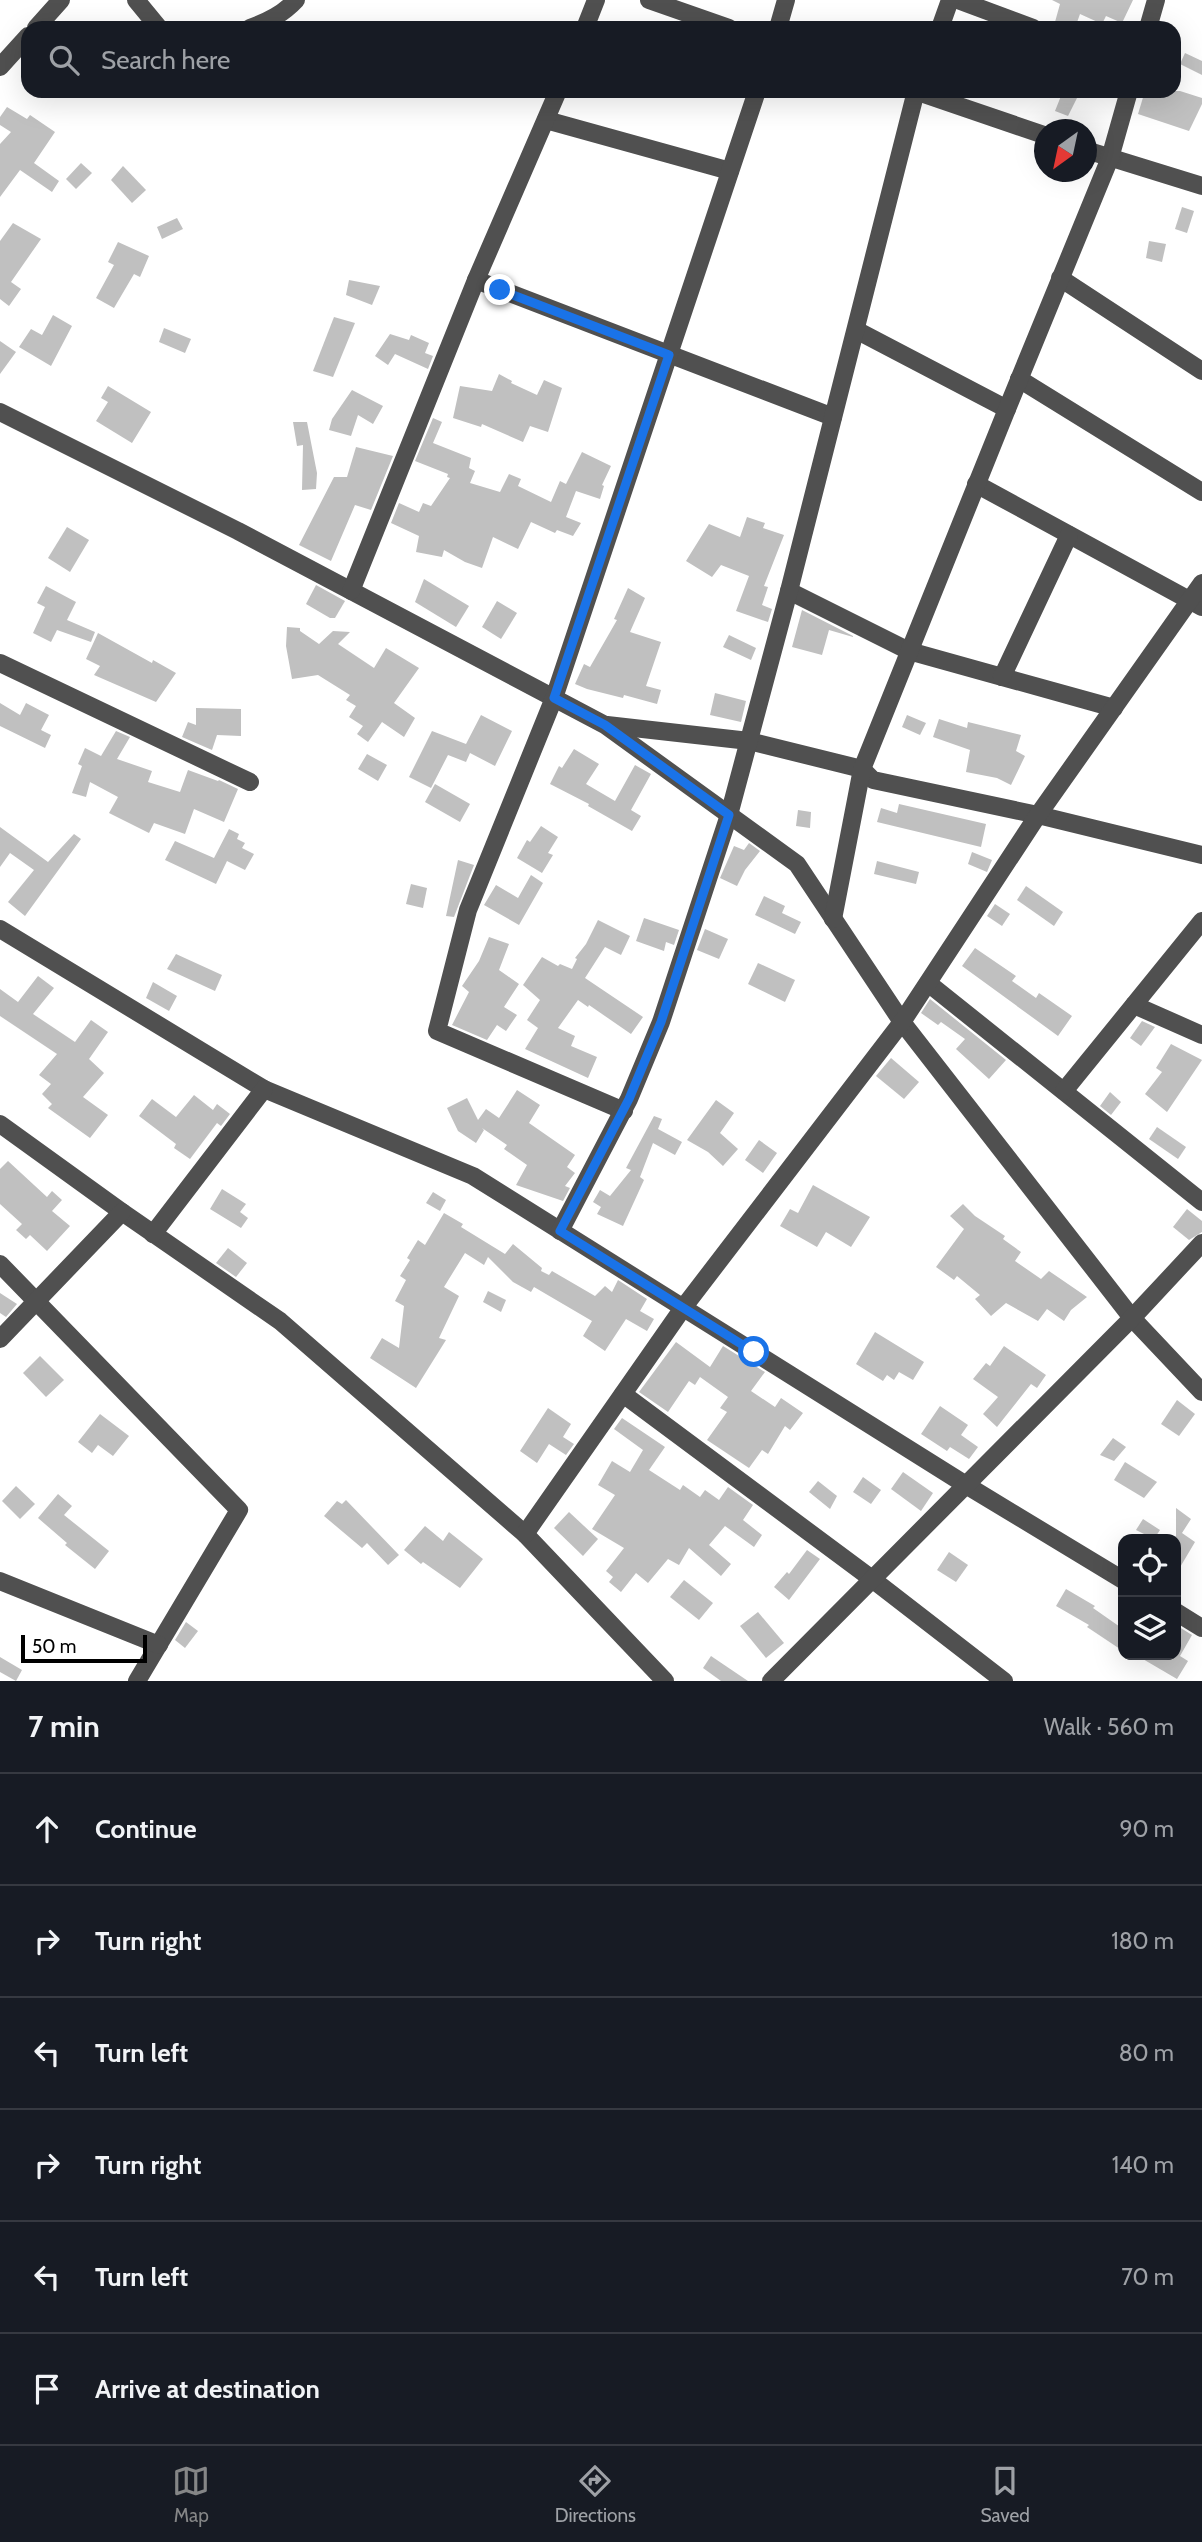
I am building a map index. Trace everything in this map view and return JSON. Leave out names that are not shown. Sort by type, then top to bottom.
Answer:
[{"type":"street","points":[[42,21],[61,0]]},
{"type":"street","points":[[136,0],[153,21]]},
{"type":"street","points":[[269,21],[286,11],[296,0]]},
{"type":"street","points":[[588,21],[597,0]]},
{"type":"street","points":[[649,0],[709,21]]},
{"type":"street","points":[[780,21],[786,0]]},
{"type":"street","points":[[942,21],[950,0]]},
{"type":"street","points":[[958,0],[1014,21]]},
{"type":"street","points":[[1149,21],[1156,0]]},
{"type":"street","points":[[3,58],[21,42]]},
{"type":"street","points":[[351,591],[476,281],[555,98]]},
{"type":"street","points":[[624,1111],[437,1031],[468,910],[554,698],[755,98]]},
{"type":"street","points":[[560,1231],[624,1111],[661,1022],[729,815],[914,98]]},
{"type":"street","points":[[937,98],[1034,131]]},
{"type":"street","points":[[833,919],[862,769],[1110,158],[1127,98]]},
{"type":"street","points":[[546,120],[730,171]]},
{"type":"street","points":[[1097,153],[1202,186]]},
{"type":"street","points":[[1060,278],[1202,371]]},
{"type":"street","points":[[476,281],[833,417]]},
{"type":"street","points":[[856,330],[1007,409]]},
{"type":"street","points":[[1019,379],[1202,492]]},
{"type":"street","points":[[0,412],[351,591],[605,725],[797,864],[902,1022],[1132,1318],[1202,1392]]},
{"type":"street","points":[[976,484],[1196,604]]},
{"type":"street","points":[[1002,677],[1069,535]]},
{"type":"street","points":[[525,1534],[683,1308],[902,1022],[1038,816],[1114,708],[1196,604],[1202,583]]},
{"type":"street","points":[[789,591],[909,651],[1114,708]]},
{"type":"street","points":[[0,663],[250,782]]},
{"type":"street","points":[[605,725],[749,741],[862,769],[873,780],[1202,855]]},
{"type":"street","points":[[1064,1091],[1202,921]]},
{"type":"street","points":[[0,929],[264,1089],[473,1176],[966,1485],[1118,1577]]},
{"type":"street","points":[[928,983],[1202,1202]]},
{"type":"street","points":[[1134,1005],[1202,1035]]},
{"type":"street","points":[[153,1234],[264,1089]]},
{"type":"street","points":[[0,1124],[122,1213],[280,1321],[525,1534],[666,1681]]},
{"type":"street","points":[[0,1339],[122,1213]]},
{"type":"street","points":[[771,1681],[1132,1318],[1202,1243]]},
{"type":"street","points":[[0,1264],[239,1510],[137,1681]]},
{"type":"street","points":[[623,1394],[873,1579],[1004,1681]]},
{"type":"street","points":[[0,1581],[159,1645]]},
{"type":"street","points":[[1181,1615],[1202,1628]]},
{"type":"building","points":[[1052,0],[1133,0],[1123,21],[1106,16],[1104,21],[1095,21],[1080,14],[1078,21],[1055,21],[1060,4]]},
{"type":"building","points":[[1185,53],[1202,61],[1202,75],[1181,64]]},
{"type":"building","points":[[1181,91],[1202,98],[1202,104],[1189,131],[1138,114],[1143,98],[1181,98]]},
{"type":"building","points":[[1060,98],[1077,98],[1068,116],[1055,111]]},
{"type":"building","points":[[7,107],[27,119],[30,115],[55,132],[34,163],[59,181],[52,192],[20,170],[0,197],[0,144],[11,132],[0,125],[0,117]]},
{"type":"building","points":[[81,163],[92,173],[76,189],[66,179]]},
{"type":"building","points":[[123,166],[146,190],[132,203],[111,180]]},
{"type":"building","points":[[1182,207],[1194,211],[1187,233],[1175,229]]},
{"type":"building","points":[[177,218],[183,229],[162,239],[157,227]]},
{"type":"building","points":[[13,223],[41,239],[11,282],[21,289],[9,306],[0,299],[0,241]]},
{"type":"building","points":[[1149,241],[1166,244],[1162,262],[1146,258]]},
{"type":"building","points":[[118,242],[149,256],[140,277],[134,274],[114,308],[96,298],[114,265],[108,262]]},
{"type":"building","points":[[349,280],[380,286],[372,305],[346,295]]},
{"type":"building","points":[[53,315],[72,326],[51,366],[19,347],[31,329],[42,335]]},
{"type":"building","points":[[334,317],[355,323],[333,377],[313,371]]},
{"type":"building","points":[[164,328],[191,339],[185,353],[159,342]]},
{"type":"building","points":[[390,334],[409,340],[411,335],[429,343],[425,353],[433,356],[428,369],[395,354],[388,365],[375,356]]},
{"type":"building","points":[[0,341],[16,352],[0,374]]},
{"type":"building","points":[[499,374],[537,395],[544,380],[562,388],[548,432],[530,426],[523,442],[482,424],[481,427],[453,418],[460,386],[492,391]]},
{"type":"building","points":[[108,386],[151,412],[132,443],[96,421],[108,402],[101,398]]},
{"type":"building","points":[[352,390],[383,406],[373,424],[358,415],[351,436],[329,430],[332,419]]},
{"type":"building","points":[[433,418],[442,422],[433,443],[471,458],[469,468],[475,471],[470,483],[500,492],[509,474],[521,479],[518,486],[551,502],[560,481],[566,484],[582,452],[611,466],[602,485],[604,486],[600,499],[576,491],[566,517],[581,523],[573,536],[557,530],[555,533],[531,522],[518,549],[493,537],[482,568],[444,550],[442,557],[416,552],[419,536],[391,523],[399,503],[419,512],[423,503],[431,506],[450,478],[447,477],[448,474],[415,461]]},
{"type":"building","points":[[293,422],[307,422],[317,473],[316,489],[302,490],[303,445],[297,446]]},
{"type":"building","points":[[356,447],[393,456],[371,510],[355,505],[331,561],[299,545],[334,477],[347,477]]},
{"type":"building","points":[[747,517],[765,523],[763,528],[784,535],[764,586],[768,587],[762,605],[772,609],[768,622],[736,611],[749,576],[721,565],[712,577],[686,561],[709,524],[740,537]]},
{"type":"building","points":[[67,527],[89,540],[70,572],[48,558]]},
{"type":"building","points":[[424,579],[469,606],[456,627],[415,602]]},
{"type":"building","points":[[316,585],[345,601],[335,618],[330,618],[306,604]]},
{"type":"building","points":[[46,586],[76,602],[67,620],[95,632],[91,642],[57,630],[51,642],[33,633],[45,607],[37,603]]},
{"type":"building","points":[[628,588],[645,598],[630,632],[661,642],[646,686],[661,690],[657,704],[624,695],[623,698],[575,684],[584,664],[590,667],[617,620],[614,619]]},
{"type":"building","points":[[497,601],[517,613],[501,639],[482,627]]},
{"type":"building","points":[[802,610],[853,637],[829,630],[822,655],[792,647]]},
{"type":"building","points":[[287,627],[300,628],[300,631],[319,644],[333,631],[350,632],[338,644],[374,668],[386,648],[419,668],[394,703],[415,718],[404,737],[382,722],[368,742],[357,734],[363,726],[349,717],[356,706],[346,700],[350,695],[318,675],[292,679],[286,646]]},
{"type":"building","points":[[98,633],[176,673],[156,702],[94,675],[100,666],[86,659]]},
{"type":"building","points":[[729,635],[756,648],[751,660],[723,647]]},
{"type":"building","points":[[715,693],[746,701],[741,722],[710,715]]},
{"type":"building","points":[[0,703],[20,715],[26,703],[49,715],[41,730],[51,735],[45,748],[0,726]]},
{"type":"building","points":[[196,708],[241,709],[241,736],[217,735],[212,750],[182,737],[188,722],[196,725]]},
{"type":"building","points":[[481,715],[512,731],[495,766],[470,753],[466,762],[448,755],[431,788],[409,777],[432,731],[466,744]]},
{"type":"building","points":[[907,715],[926,723],[920,735],[902,727]]},
{"type":"building","points":[[939,719],[967,728],[968,722],[1021,735],[1016,751],[1025,756],[1011,785],[997,778],[966,772],[970,750],[933,737]]},
{"type":"building","points":[[116,731],[130,737],[117,759],[152,771],[148,782],[180,792],[188,770],[238,789],[224,822],[194,809],[185,834],[154,823],[149,833],[109,813],[118,797],[90,782],[86,797],[72,793],[82,766],[78,764],[85,748],[101,756]]},
{"type":"building","points":[[574,749],[599,764],[586,784],[615,801],[635,765],[651,774],[631,810],[641,816],[632,831],[550,784],[559,766],[562,768]]},
{"type":"building","points":[[367,754],[387,765],[378,781],[358,769]]},
{"type":"building","points":[[435,784],[470,804],[460,822],[425,802]]},
{"type":"building","points":[[899,804],[986,824],[981,847],[877,822],[881,808],[897,813]]},
{"type":"building","points":[[798,810],[811,812],[810,828],[796,826]]},
{"type":"building","points":[[541,826],[558,837],[548,853],[553,855],[542,873],[517,858],[527,840],[530,842]]},
{"type":"building","points":[[0,827],[48,862],[74,834],[81,839],[25,916],[8,902],[34,870],[10,853],[0,867]]},
{"type":"building","points":[[229,829],[239,834],[237,839],[245,843],[242,848],[254,854],[245,870],[227,861],[216,884],[165,860],[175,841],[214,858]]},
{"type":"building","points":[[749,843],[760,851],[745,870],[737,886],[720,878],[734,846],[744,850]]},
{"type":"building","points":[[972,852],[992,860],[987,872],[968,864]]},
{"type":"building","points":[[458,860],[474,865],[454,917],[446,916]]},
{"type":"building","points":[[877,861],[919,872],[916,884],[874,874]]},
{"type":"building","points":[[531,875],[543,883],[519,925],[484,905],[496,885],[518,898]]},
{"type":"building","points":[[411,884],[427,888],[423,908],[406,904]]},
{"type":"building","points":[[1026,886],[1063,912],[1054,926],[1017,900]]},
{"type":"building","points":[[764,896],[785,906],[782,913],[801,922],[795,934],[755,915]]},
{"type":"building","points":[[995,904],[1010,914],[1002,926],[987,916]]},
{"type":"building","points":[[644,918],[679,930],[674,945],[666,942],[664,951],[636,941]]},
{"type":"building","points":[[598,920],[630,936],[621,955],[605,947],[585,978],[643,1017],[631,1034],[578,1000],[558,1028],[575,1036],[571,1046],[597,1057],[588,1078],[525,1049],[538,1028],[527,1020],[540,1000],[523,985],[542,957],[558,966],[560,964],[572,969],[577,959],[575,958],[586,944]]},
{"type":"building","points":[[705,929],[728,939],[719,959],[697,950]]},
{"type":"building","points":[[489,937],[509,944],[499,970],[519,984],[504,1007],[517,1015],[506,1031],[497,1025],[487,1040],[452,1025],[469,992],[462,986],[479,961]]},
{"type":"building","points":[[975,948],[1016,976],[1012,981],[1036,998],[1039,993],[1072,1016],[1058,1036],[962,966]]},
{"type":"building","points":[[176,954],[222,975],[215,991],[167,969]]},
{"type":"building","points":[[758,963],[795,980],[785,1002],[748,984]]},
{"type":"building","points":[[38,976],[54,988],[33,1014],[75,1042],[91,1020],[108,1032],[89,1059],[104,1073],[83,1097],[108,1115],[90,1138],[48,1108],[52,1104],[42,1094],[51,1084],[39,1075],[57,1054],[0,1016],[0,989],[18,1002]]},
{"type":"building","points":[[153,982],[177,996],[169,1011],[146,998]]},
{"type":"building","points":[[930,999],[1006,1060],[989,1079],[956,1049],[965,1039],[941,1022],[938,1025],[921,1013]]},
{"type":"building","points":[[1142,1021],[1155,1027],[1141,1046],[1130,1038]]},
{"type":"building","points":[[1171,1044],[1202,1060],[1167,1112],[1145,1094],[1162,1072],[1156,1068]]},
{"type":"building","points":[[891,1058],[919,1082],[904,1099],[876,1076]]},
{"type":"building","points":[[517,1090],[540,1105],[529,1123],[575,1155],[567,1167],[575,1173],[565,1186],[570,1188],[563,1201],[516,1185],[527,1165],[504,1149],[507,1145],[482,1128],[484,1130],[476,1143],[458,1131],[447,1108],[467,1098],[478,1120],[486,1109],[499,1118]]},
{"type":"building","points":[[1110,1092],[1121,1102],[1111,1115],[1100,1106]]},
{"type":"building","points":[[194,1095],[213,1110],[217,1104],[230,1114],[221,1126],[217,1123],[190,1159],[174,1148],[176,1144],[139,1116],[152,1099],[176,1117]]},
{"type":"building","points":[[716,1100],[734,1113],[720,1133],[738,1149],[723,1166],[708,1152],[687,1140]]},
{"type":"building","points":[[654,1116],[662,1119],[658,1129],[682,1142],[675,1155],[653,1143],[640,1177],[644,1180],[623,1226],[597,1214],[601,1207],[593,1202],[600,1190],[610,1196],[631,1170],[626,1168]]},
{"type":"building","points":[[1157,1127],[1186,1147],[1178,1159],[1149,1139]]},
{"type":"building","points":[[759,1140],[777,1153],[763,1173],[745,1160]]},
{"type":"building","points":[[8,1161],[47,1197],[52,1191],[62,1200],[52,1211],[70,1226],[47,1251],[30,1235],[26,1239],[16,1230],[22,1224],[0,1204],[0,1169]]},
{"type":"building","points":[[813,1185],[870,1217],[851,1247],[826,1232],[817,1247],[780,1226],[790,1209],[798,1213]]},
{"type":"building","points":[[222,1189],[246,1204],[240,1212],[248,1218],[241,1228],[210,1209]]},
{"type":"building","points":[[433,1192],[446,1200],[440,1211],[426,1203]]},
{"type":"building","points":[[963,1204],[975,1216],[1005,1236],[1003,1239],[1021,1252],[1015,1261],[1041,1279],[1049,1271],[1087,1297],[1071,1310],[1064,1321],[1047,1309],[1038,1321],[1006,1303],[991,1316],[975,1299],[980,1295],[957,1276],[954,1280],[936,1267],[964,1229],[950,1216]]},
{"type":"building","points":[[1187,1209],[1202,1221],[1202,1232],[1189,1240],[1173,1227]]},
{"type":"building","points":[[444,1213],[463,1224],[461,1227],[505,1254],[513,1244],[542,1268],[541,1271],[549,1275],[552,1271],[595,1296],[605,1286],[612,1292],[618,1280],[647,1299],[640,1311],[654,1319],[647,1331],[626,1319],[605,1351],[583,1336],[592,1321],[534,1287],[531,1292],[513,1282],[488,1257],[484,1265],[465,1253],[444,1287],[459,1296],[439,1338],[446,1340],[416,1388],[370,1358],[382,1338],[399,1348],[404,1306],[395,1301],[406,1280],[400,1276],[418,1240],[425,1245]]},
{"type":"building","points":[[228,1248],[247,1263],[236,1277],[216,1263]]},
{"type":"building","points":[[488,1291],[506,1300],[501,1312],[483,1302]]},
{"type":"building","points":[[0,1293],[17,1304],[6,1317],[0,1313]]},
{"type":"building","points":[[875,1332],[924,1362],[913,1380],[899,1372],[894,1380],[887,1375],[883,1381],[856,1364]]},
{"type":"building","points":[[676,1342],[710,1367],[723,1346],[765,1372],[751,1391],[775,1407],[781,1398],[803,1413],[790,1430],[785,1426],[768,1454],[762,1450],[749,1468],[707,1440],[727,1412],[720,1408],[728,1397],[700,1377],[695,1385],[689,1381],[668,1412],[639,1392]]},
{"type":"building","points":[[1004,1346],[1046,1375],[1037,1388],[1031,1384],[997,1427],[983,1414],[998,1397],[973,1379],[986,1363],[990,1366]]},
{"type":"building","points":[[40,1356],[64,1380],[46,1397],[23,1373]]},
{"type":"building","points":[[1177,1400],[1195,1414],[1179,1436],[1161,1424]]},
{"type":"building","points":[[940,1406],[968,1425],[961,1435],[978,1447],[969,1459],[950,1447],[947,1451],[921,1434]]},
{"type":"building","points":[[548,1408],[571,1424],[563,1437],[574,1444],[566,1455],[549,1444],[537,1463],[520,1451]]},
{"type":"building","points":[[100,1414],[129,1436],[113,1456],[98,1445],[92,1453],[78,1442]]},
{"type":"building","points":[[622,1418],[665,1447],[649,1470],[680,1490],[683,1485],[700,1497],[705,1490],[719,1500],[728,1487],[753,1505],[743,1520],[762,1535],[754,1547],[725,1526],[709,1545],[731,1564],[721,1576],[689,1548],[679,1565],[668,1559],[648,1583],[636,1573],[621,1592],[609,1582],[613,1577],[606,1571],[624,1548],[592,1529],[615,1495],[598,1485],[612,1461],[630,1472],[643,1450],[614,1429]]},
{"type":"building","points":[[1113,1438],[1126,1447],[1114,1461],[1100,1455]]},
{"type":"building","points":[[1125,1462],[1157,1482],[1144,1498],[1114,1480]]},
{"type":"building","points":[[903,1472],[933,1493],[921,1511],[891,1489]]},
{"type":"building","points":[[863,1477],[881,1490],[871,1504],[853,1492]]},
{"type":"building","points":[[818,1481],[837,1496],[830,1509],[809,1492]]},
{"type":"building","points":[[16,1486],[35,1504],[20,1519],[2,1501]]},
{"type":"building","points":[[58,1494],[72,1506],[64,1515],[109,1551],[95,1569],[65,1545],[67,1543],[38,1518]]},
{"type":"building","points":[[346,1500],[399,1555],[388,1565],[367,1543],[362,1548],[324,1516],[337,1501],[342,1504]]},
{"type":"building","points":[[1176,1508],[1191,1519],[1182,1533],[1195,1542],[1181,1566],[1181,1534],[1176,1534]]},
{"type":"building","points":[[569,1512],[598,1539],[583,1556],[554,1528]]},
{"type":"building","points":[[1143,1519],[1160,1530],[1157,1534],[1144,1534],[1136,1530]]},
{"type":"building","points":[[425,1526],[443,1541],[449,1532],[483,1559],[460,1588],[404,1550]]},
{"type":"building","points":[[807,1550],[820,1559],[789,1600],[774,1587],[787,1572],[789,1574]]},
{"type":"building","points":[[949,1552],[968,1565],[956,1582],[937,1570]]},
{"type":"building","points":[[684,1580],[713,1603],[699,1620],[670,1597]]},
{"type":"building","points":[[1066,1589],[1095,1606],[1093,1608],[1118,1626],[1118,1648],[1087,1627],[1089,1625],[1056,1606]]},
{"type":"building","points":[[758,1612],[784,1643],[766,1658],[740,1626]]},
{"type":"building","points":[[186,1622],[198,1631],[185,1648],[175,1640]]},
{"type":"building","points":[[1181,1628],[1192,1635],[1181,1654]]},
{"type":"building","points":[[711,1656],[748,1681],[721,1681],[703,1668]]},
{"type":"building","points":[[0,1657],[22,1670],[16,1681],[0,1672]]},
{"type":"building","points":[[1181,1657],[1188,1661],[1177,1679],[1145,1660],[1181,1660]]},
{"type":"route","points":[[500,290],[669,355],[554,698],[605,725],[729,815],[661,1022],[629,1099],[560,1231],[754,1352]]}]
